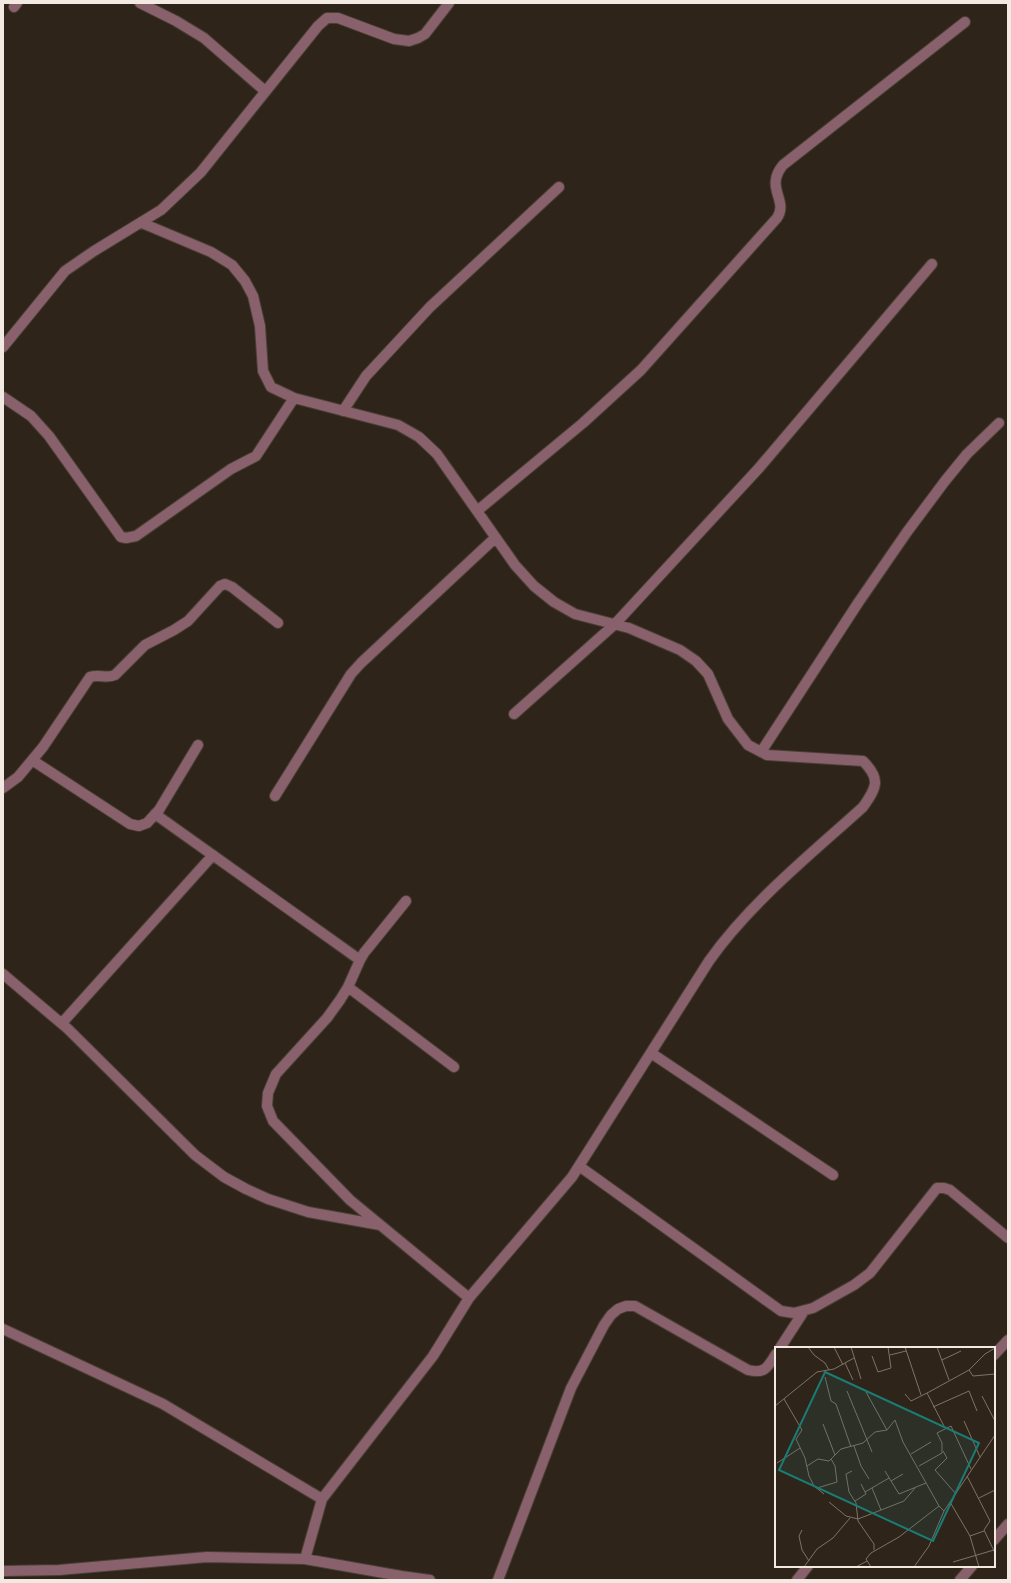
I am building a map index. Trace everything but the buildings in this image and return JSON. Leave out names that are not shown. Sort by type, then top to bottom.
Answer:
[{"type":"street","points":[[140,3],[176,21],[204,38],[265,91]]},
{"type":"street","points":[[3,347],[65,271],[94,251],[161,210],[201,172],[318,26],[327,18],[338,18],[394,39],[409,41],[425,34],[448,3]]},
{"type":"street","points":[[477,511],[583,423],[641,370],[777,218],[781,208],[775,180],[783,165],[965,22]]},
{"type":"street","points":[[343,410],[366,376],[430,307],[558,187]]},
{"type":"street","points":[[142,223],[210,252],[232,265],[245,281],[252,296],[260,326],[263,371],[266,380],[271,387],[294,398],[398,425],[419,437],[437,454],[515,565],[534,586],[554,602],[575,614],[629,628],[680,650],[696,661],[708,674],[728,719],[748,744],[761,752],[767,755],[863,761],[871,770],[876,779],[875,788],[863,807],[751,910],[726,938],[709,962],[572,1177],[469,1298],[433,1356],[322,1499],[305,1559]]},
{"type":"street","points":[[514,714],[615,624],[759,468],[932,264]]},
{"type":"street","points":[[3,397],[31,416],[49,436],[113,527],[121,537],[126,538],[136,536],[231,470],[256,456],[294,398]]},
{"type":"street","points":[[761,752],[858,603],[908,532],[967,454],[999,423]]},
{"type":"street","points":[[274,796],[351,674],[495,538]]},
{"type":"street","points":[[3,788],[18,777],[43,747],[90,677],[110,677],[116,675],[145,645],[188,621],[220,586],[225,584],[232,587],[278,624]]},
{"type":"street","points":[[32,760],[130,824],[139,826],[147,823],[159,810],[198,745]]},
{"type":"street","points":[[155,814],[360,960]]},
{"type":"street","points":[[62,1023],[212,855]]},
{"type":"street","points":[[406,901],[360,960],[348,987],[327,1018],[276,1074],[268,1093],[266,1106],[273,1121],[350,1200],[469,1298]]},
{"type":"street","points":[[3,974],[62,1023],[195,1155],[224,1176],[246,1189],[268,1199],[308,1212],[380,1225]]},
{"type":"street","points":[[348,987],[454,1067]]},
{"type":"street","points":[[651,1053],[833,1175]]},
{"type":"street","points":[[578,1166],[781,1311],[794,1314],[813,1308],[854,1285],[870,1273],[937,1188],[950,1190],[1007,1235]]},
{"type":"street","points":[[498,1580],[571,1388],[604,1325],[611,1315],[618,1309],[626,1306],[635,1306],[748,1370],[761,1372],[767,1368],[775,1356]]},
{"type":"street","points":[[781,1347],[804,1311]]},
{"type":"street","points":[[3,1329],[163,1404],[322,1499]]},
{"type":"street","points":[[995,1354],[1008,1340]]},
{"type":"street","points":[[995,1539],[1008,1524]]},
{"type":"street","points":[[3,1571],[59,1570],[207,1556],[305,1559],[400,1578],[430,1580]]},
{"type":"street","points":[[797,1580],[807,1567]]},
{"type":"street","points":[[960,1580],[971,1567]]}]
